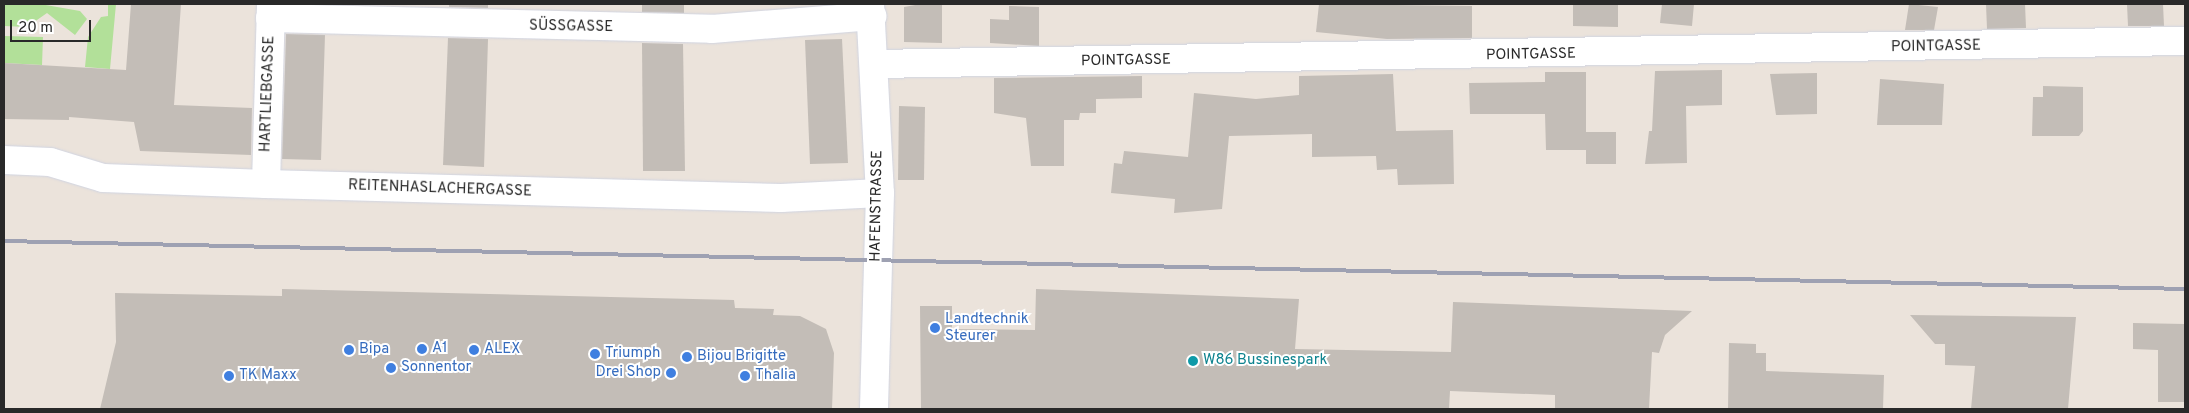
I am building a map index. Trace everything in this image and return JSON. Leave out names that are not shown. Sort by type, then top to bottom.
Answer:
[{"type":"street","name":"SÜSSGASSE","points":[[270,11],[712,29],[871,10]]},
{"type":"street","name":"HAFENSTRASSE","points":[[871,10],[876,64],[880,193],[874,409]]},
{"type":"street","name":"HARTLIEBGASSE","points":[[266,184],[270,11]]},
{"type":"street","name":"POINTGASSE","points":[[876,64],[2185,41]]},
{"type":"street","name":"REITENHASLACHERGASSE","points":[[4,160],[50,162],[103,178],[771,198],[880,193]]},
{"type":"green space","points":[[4,4],[40,4],[80,11],[87,19],[75,35],[47,13],[27,27],[4,26]]},
{"type":"green space","points":[[108,4],[116,4],[110,69],[85,67],[88,37],[101,17],[108,16]]},
{"type":"green space","points":[[4,36],[43,37],[42,65],[4,63]]},
{"type":"building","points":[[131,4],[181,4],[174,105],[252,108],[251,155],[140,151],[134,122],[69,117],[69,120],[4,119],[4,63],[126,70]]},
{"type":"building","points":[[449,4],[488,4],[488,8],[449,7]]},
{"type":"building","points":[[642,4],[684,4],[684,13],[642,12]]},
{"type":"building","points":[[921,4],[942,4],[942,43],[904,42],[904,7]]},
{"type":"building","points":[[1319,4],[1472,6],[1472,38],[1387,39],[1316,32]]},
{"type":"building","points":[[1573,4],[1618,4],[1618,27],[1573,26]]},
{"type":"building","points":[[1662,4],[1694,4],[1692,26],[1660,23]]},
{"type":"building","points":[[1909,4],[1938,7],[1934,30],[1905,30]]},
{"type":"building","points":[[1986,4],[2025,4],[2026,28],[1987,29]]},
{"type":"building","points":[[2127,4],[2163,4],[2164,26],[2128,26]]},
{"type":"building","points":[[1009,6],[1039,7],[1039,46],[990,43],[990,19],[1009,20]]},
{"type":"building","points":[[286,34],[325,35],[321,160],[282,159]]},
{"type":"building","points":[[448,38],[488,39],[484,167],[443,165]]},
{"type":"building","points":[[842,39],[848,163],[810,164],[805,40]]},
{"type":"building","points":[[642,43],[683,44],[685,171],[643,171]]},
{"type":"building","points":[[1722,70],[1722,105],[1686,106],[1687,163],[1645,164],[1649,131],[1652,131],[1655,71]]},
{"type":"building","points":[[1545,72],[1586,72],[1586,150],[1546,150],[1545,114],[1470,114],[1469,83],[1545,82]]},
{"type":"building","points":[[1817,73],[1817,114],[1776,115],[1770,74]]},
{"type":"building","points":[[1393,74],[1396,131],[1453,130],[1454,184],[1398,185],[1397,169],[1377,170],[1376,156],[1312,157],[1312,134],[1229,136],[1222,209],[1174,213],[1175,199],[1111,193],[1114,163],[1122,164],[1124,151],[1188,157],[1194,93],[1256,99],[1299,95],[1299,76]]},
{"type":"building","points":[[1142,76],[1142,98],[1096,99],[1096,113],[1080,113],[1079,120],[1064,120],[1064,166],[1031,166],[1026,118],[994,113],[994,78]]},
{"type":"building","points":[[1880,79],[1944,84],[1942,125],[1877,125]]},
{"type":"building","points":[[2043,86],[2083,87],[2083,131],[2079,136],[2032,136],[2033,97],[2043,97]]},
{"type":"building","points":[[899,106],[925,107],[924,180],[898,180]]},
{"type":"building","points":[[1586,132],[1616,132],[1616,164],[1586,164]]},
{"type":"building","name":"ALEX","points":[[282,289],[734,300],[735,308],[774,309],[773,315],[800,316],[826,329],[834,353],[832,409],[100,409],[116,342],[115,293],[282,296]]},
{"type":"building","points":[[1036,289],[1299,299],[1295,349],[1451,352],[1453,302],[1692,311],[1665,335],[1659,353],[1652,352],[1649,409],[1555,409],[1555,395],[1450,391],[1449,409],[921,409],[920,306],[952,306],[952,329],[1035,330]]},
{"type":"building","points":[[1910,315],[2076,317],[2068,409],[1971,409],[1975,366],[1945,365],[1945,344],[1935,344]]},
{"type":"building","points":[[2133,323],[2185,324],[2185,402],[2158,402],[2158,350],[2133,349]]},
{"type":"building","points":[[1729,343],[1756,344],[1756,353],[1766,353],[1766,371],[1884,375],[1883,409],[1728,409]]},
{"type":"railway","points":[[4,241],[2185,289]]},
{"type":"place","name":"Landtechnik Steurer","points":[[935,328]]},
{"type":"place","name":"A1","points":[[422,349]]},
{"type":"place","name":"Bipa","points":[[349,350]]},
{"type":"place","name":"ALEX","points":[[474,350]]},
{"type":"place","name":"Triumph","points":[[595,354]]},
{"type":"place","name":"Bijou Brigitte","points":[[687,357]]},
{"type":"place","name":"W86 Bussinespark","points":[[1193,361]]},
{"type":"place","name":"Sonnentor","points":[[391,368]]},
{"type":"place","name":"Drei Shop","points":[[671,373]]},
{"type":"place","name":"TK Maxx","points":[[229,376]]},
{"type":"place","name":"Thalia","points":[[745,376]]}]
